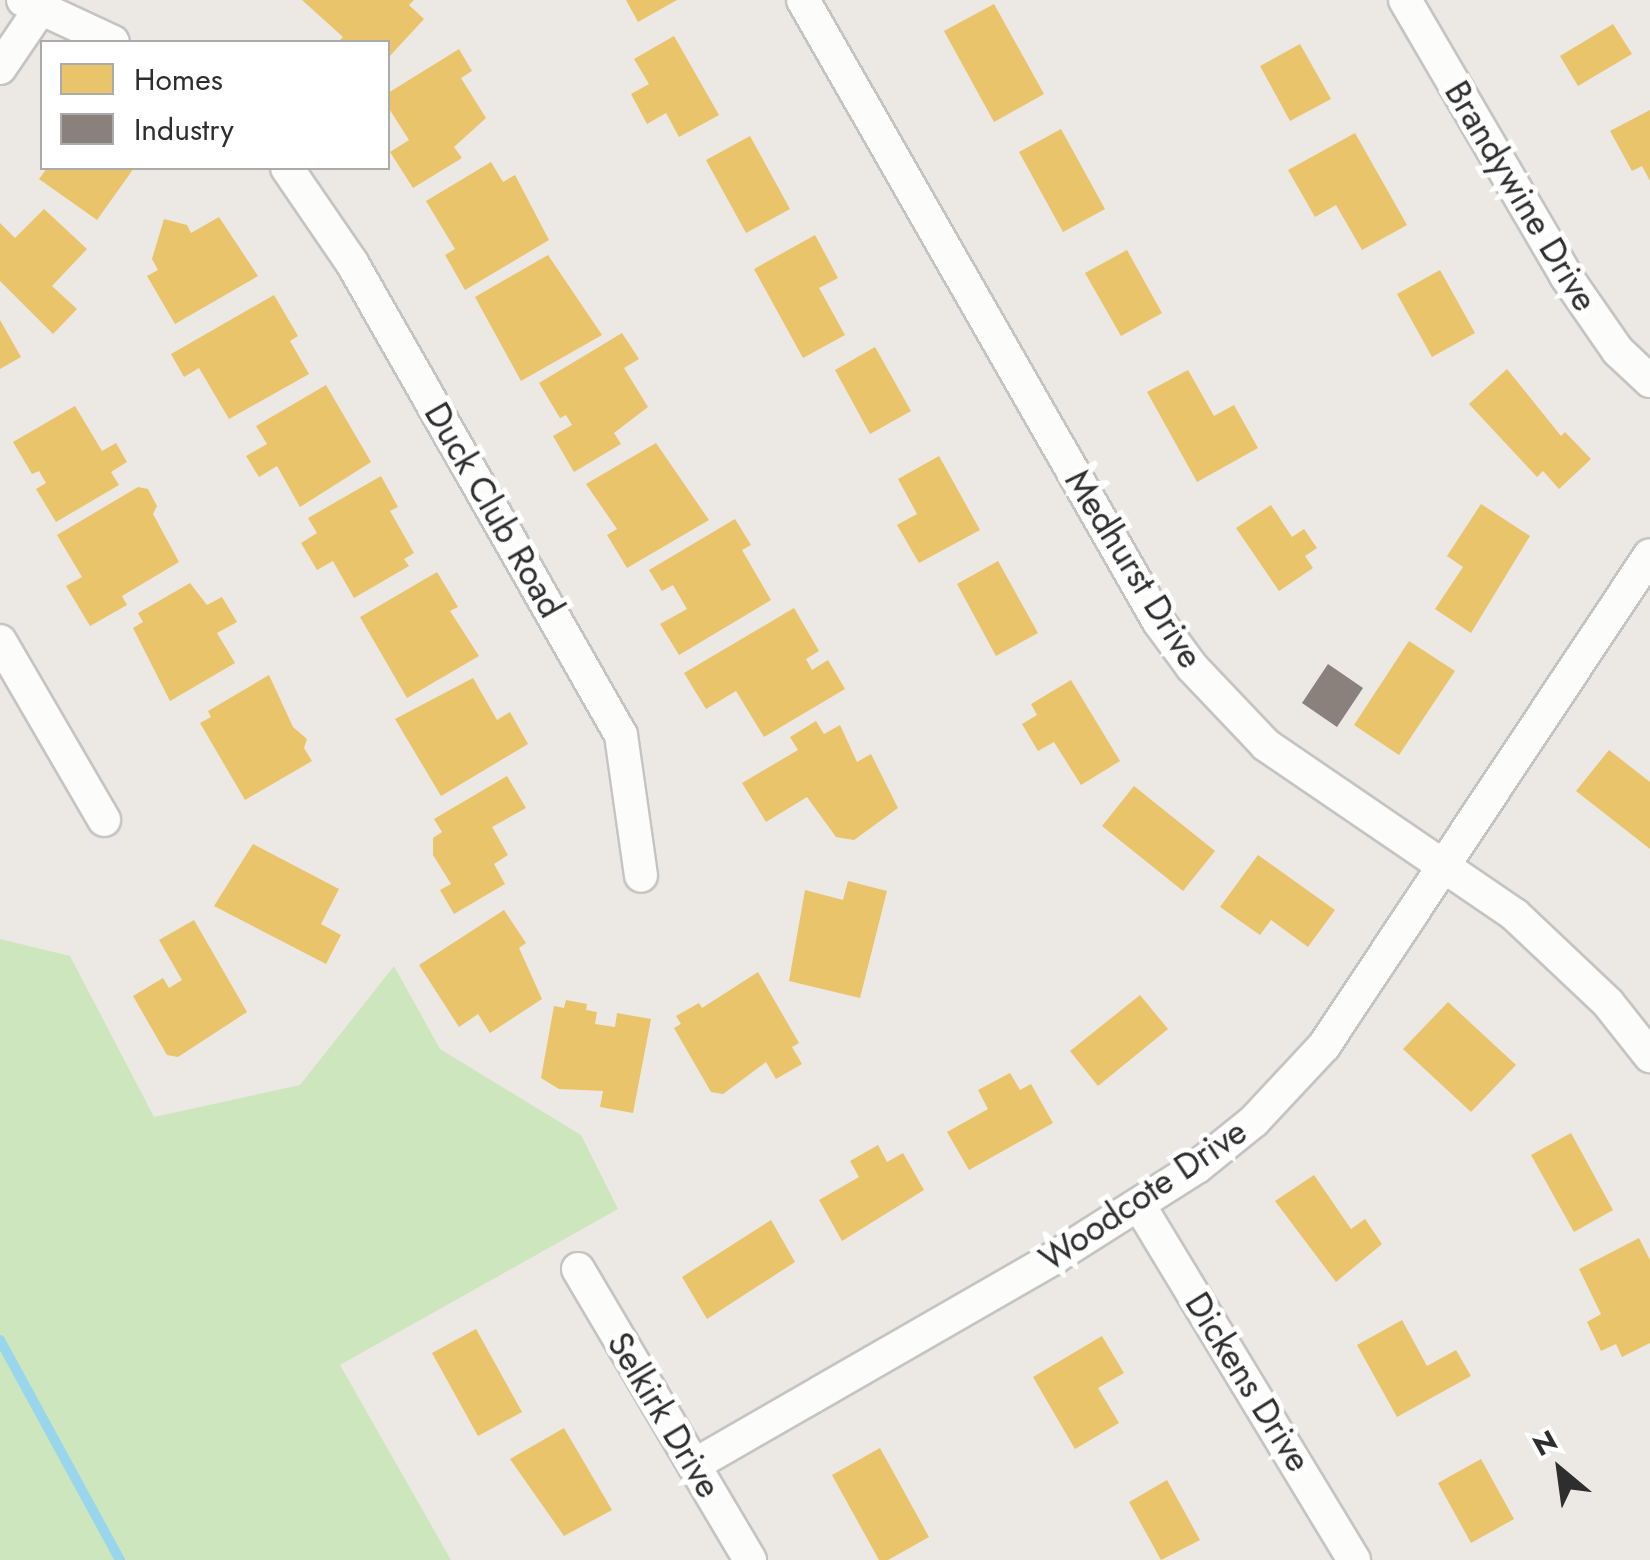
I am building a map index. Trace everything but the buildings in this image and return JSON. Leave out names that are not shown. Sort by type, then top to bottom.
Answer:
[{"type":"street","name":"Medhurst Drive","points":[[803,0],[1159,622],[1192,667],[1266,745],[1445,866],[1561,955],[1650,1056]]},
{"type":"street","name":"Brandywine Drive","points":[[1405,0],[1566,276],[1618,350],[1650,382]]},
{"type":"street","points":[[0,68],[30,6],[108,40]]},
{"type":"street","name":"Duck Club Road","points":[[288,170],[352,263],[622,735],[641,876]]},
{"type":"street","name":"Woodcote Drive","points":[[694,1465],[1139,1206],[1254,1121],[1324,1046],[1650,555]]},
{"type":"street","points":[[0,641],[104,820]]},
{"type":"street","name":"Dickens Drive","points":[[1139,1206],[1354,1560]]},
{"type":"street","name":"Selkirk Drive","points":[[578,1269],[750,1560]]},
{"type":"green space","points":[[0,939],[70,956],[154,1117],[300,1085],[394,966],[440,1049],[581,1135],[618,1209],[340,1365],[451,1560],[0,1560]]},
{"type":"waterway","points":[[0,1340],[120,1560]]}]
